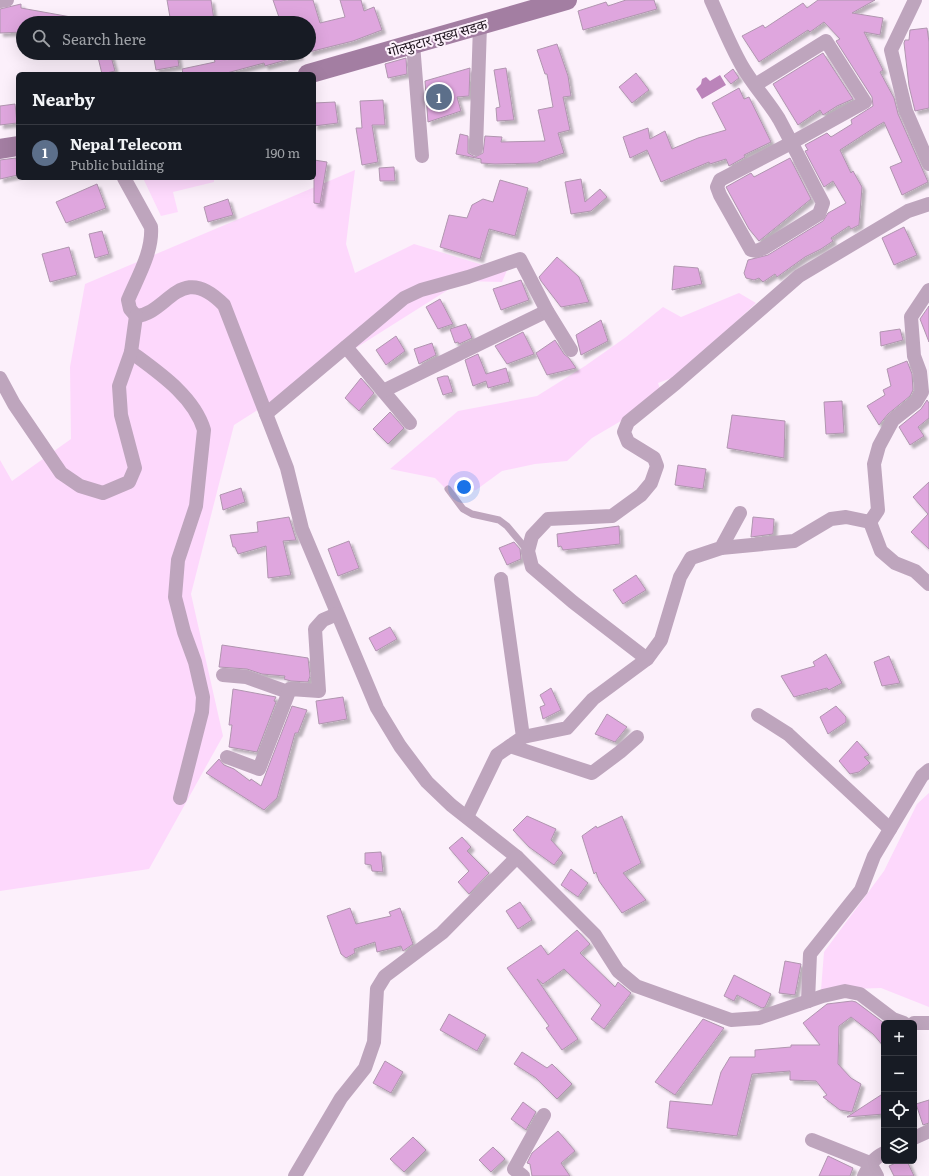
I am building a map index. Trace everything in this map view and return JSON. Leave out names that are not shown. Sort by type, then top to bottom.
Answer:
[{"type":"main road","name":"गोल्फुटार मुख्य सडक","points":[[315,72],[567,0]]},
{"type":"main road","points":[[0,149],[16,146]]},
{"type":"street","points":[[0,1],[7,0]]},
{"type":"street","points":[[711,0],[742,66],[755,85],[778,118],[791,143],[823,203],[822,210],[819,214],[764,248],[756,251],[751,250],[716,187],[720,180],[791,143],[865,102],[826,41],[755,85]]},
{"type":"street","points":[[915,0],[891,50],[906,111],[929,164]]},
{"type":"street","points":[[476,149],[480,25]]},
{"type":"street","points":[[413,44],[422,156]]},
{"type":"street","points":[[0,378],[14,404],[61,473],[80,486],[103,493],[128,482],[135,468],[121,415],[119,386],[131,352],[136,316],[130,309],[128,300],[150,246],[152,235],[151,227],[125,180]]},
{"type":"street","points":[[646,659],[573,602],[532,567],[528,551],[532,536],[548,519],[612,516],[641,495],[651,483],[657,466],[654,458],[628,442],[624,432],[628,422],[676,383],[799,276],[908,211],[929,204]]},
{"type":"street","points":[[266,414],[404,298],[421,290],[468,277],[520,259],[547,311],[572,350]]},
{"type":"street","points":[[136,316],[143,315],[172,294],[184,289],[195,288],[216,298],[224,305],[287,468],[302,529],[377,708],[400,746],[427,782],[451,805],[517,857],[595,935],[618,971],[636,986],[731,1020],[759,1018],[808,1001],[845,991],[860,994],[896,1020]]},
{"type":"street","points":[[870,522],[878,510],[874,464],[879,446],[894,420],[916,402],[922,392],[920,372],[914,356],[911,317],[929,290]]},
{"type":"street","points":[[383,391],[547,311]]},
{"type":"street","points":[[346,347],[410,423]]},
{"type":"street","points":[[131,352],[170,381],[201,420],[204,430],[196,506],[178,560],[175,597],[184,632],[195,662],[203,697],[202,712],[180,798]]},
{"type":"street","points":[[721,548],[740,513]]},
{"type":"street","points":[[467,817],[497,755],[523,737],[567,728],[593,698],[646,659],[661,640],[680,577],[691,558],[721,548],[794,541],[832,519],[846,517],[870,522]]},
{"type":"street","points":[[870,522],[881,551],[895,562],[915,571],[929,584]]},
{"type":"street","points":[[501,579],[523,737]]},
{"type":"street","points":[[227,757],[259,769],[290,689],[319,691],[315,629],[323,620],[337,614]]},
{"type":"street","points":[[223,675],[246,677],[288,692]]},
{"type":"street","points":[[758,715],[788,734],[890,829]]},
{"type":"street","points":[[510,746],[592,773],[620,752],[637,736]]},
{"type":"street","points":[[808,1001],[810,954],[860,890],[874,856],[922,776],[929,770]]},
{"type":"street","points":[[295,1176],[341,1098],[365,1068],[374,1042],[377,990],[384,976],[442,933],[517,857]]},
{"type":"street","points":[[917,1023],[929,1023]]},
{"type":"street","points":[[523,1176],[514,1169],[544,1115]]},
{"type":"street","points":[[917,1137],[929,1131]]},
{"type":"street","points":[[812,1140],[870,1163],[876,1176]]},
{"type":"street","points":[[864,1176],[870,1163],[881,1155]]},
{"type":"lane","points":[[448,489],[463,509],[472,514],[499,520],[507,526],[528,551]]},
{"type":"shaded area","points":[[720,75],[726,85],[702,99],[696,89],[701,84],[702,79],[706,77],[710,81]]},
{"type":"shaded area","points":[[355,170],[346,244],[355,273],[414,244],[483,265],[508,268],[502,282],[462,281],[234,425],[191,594],[223,736],[149,869],[0,891],[0,460],[12,481],[71,439],[70,367],[85,284]]},
{"type":"shaded area","points":[[144,180],[214,180],[214,182],[173,192],[178,212],[161,216]]},
{"type":"shaded area","points":[[739,293],[756,303],[680,375],[658,383],[661,391],[626,418],[592,438],[567,461],[535,464],[502,471],[476,490],[452,495],[435,478],[390,469],[458,411],[537,396],[585,366],[626,337],[663,307],[681,317]]},
{"type":"shaded area","points":[[929,793],[929,1007],[881,988],[821,990],[824,952],[884,871],[917,804]]},
{"type":"building","points":[[167,0],[211,0],[213,16],[170,16]]},
{"type":"building","points":[[273,0],[313,0],[320,23],[345,17],[340,0],[361,0],[364,11],[374,7],[382,30],[353,41],[316,50],[316,16],[279,16]]},
{"type":"building","points":[[626,0],[654,0],[657,9],[583,30],[578,11],[606,2],[608,6]]},
{"type":"building","points":[[818,0],[875,0],[852,13],[883,18],[880,35],[864,32],[883,70],[880,72],[894,98],[898,114],[928,182],[902,195],[890,167],[902,162],[884,122],[877,126],[840,150],[851,173],[853,171],[862,187],[859,225],[851,229],[849,226],[831,238],[833,241],[821,249],[805,257],[777,277],[775,274],[763,282],[759,278],[754,280],[746,278],[744,273],[748,260],[768,255],[823,221],[828,213],[846,203],[833,181],[824,187],[805,151],[808,150],[805,145],[827,133],[831,137],[852,124],[851,120],[873,106],[872,97],[836,41],[840,39],[824,22],[810,32],[808,30],[759,62],[742,36],[763,25],[765,28],[803,3],[807,8]]},
{"type":"building","points":[[21,4],[21,8],[65,16],[16,16],[16,32],[0,33],[0,9]]},
{"type":"building","points":[[927,28],[929,42],[929,108],[915,111],[909,86],[904,43],[905,40],[909,40],[910,30]]},
{"type":"building","points":[[557,44],[568,76],[571,96],[563,97],[570,130],[558,133],[564,153],[538,163],[495,164],[481,163],[481,159],[456,154],[460,134],[468,136],[468,153],[475,157],[483,153],[485,136],[502,137],[501,142],[545,141],[538,110],[553,107],[547,74],[545,74],[537,50]]},
{"type":"building","points":[[823,53],[853,99],[837,106],[823,115],[820,110],[798,125],[773,84]]},
{"type":"building","points":[[406,58],[407,74],[388,78],[385,64]]},
{"type":"building","points":[[99,60],[112,60],[115,71],[102,72]]},
{"type":"building","points":[[154,60],[178,60],[179,66],[156,70]]},
{"type":"building","points":[[214,60],[286,60],[265,66],[264,63],[230,72],[183,72],[182,69],[215,62]]},
{"type":"building","points":[[470,68],[469,96],[457,97],[461,111],[428,122],[425,81]]},
{"type":"building","points":[[506,68],[514,120],[497,121],[496,108],[500,107],[494,70]]},
{"type":"building","points":[[733,69],[739,78],[731,84],[724,76]]},
{"type":"building","points":[[636,73],[649,90],[632,103],[619,87]]},
{"type":"building","points":[[739,88],[744,99],[749,97],[771,142],[744,155],[745,157],[729,166],[726,159],[710,164],[709,162],[661,182],[647,150],[630,158],[623,137],[648,128],[650,139],[665,131],[672,149],[698,138],[726,130],[712,103]]},
{"type":"building","points":[[383,100],[385,125],[372,125],[378,162],[362,165],[356,128],[362,128],[360,101]]},
{"type":"building","points":[[335,102],[338,123],[316,126],[316,103]]},
{"type":"building","points":[[15,104],[16,123],[0,125],[0,106]]},
{"type":"building","points":[[16,158],[16,175],[0,179],[0,160]]},
{"type":"building","points":[[790,158],[811,199],[759,241],[749,229],[726,187],[751,173],[754,177]]},
{"type":"building","points":[[316,160],[327,162],[320,204],[314,203]]},
{"type":"building","points":[[394,167],[395,181],[380,181],[379,168]]},
{"type":"building","points":[[581,179],[585,202],[600,189],[607,197],[591,211],[571,214],[565,182]]},
{"type":"building","points":[[500,180],[528,188],[515,236],[489,229],[480,259],[440,247],[449,215],[467,218],[472,205],[483,199],[493,202]]},
{"type":"building","points":[[97,184],[106,208],[66,223],[56,202]]},
{"type":"building","points":[[228,199],[233,215],[208,222],[204,207]]},
{"type":"building","points":[[904,227],[917,255],[894,265],[882,238]]},
{"type":"building","points":[[102,231],[109,254],[95,258],[89,234]]},
{"type":"building","points":[[69,247],[77,275],[50,282],[42,254]]},
{"type":"building","points":[[557,257],[579,277],[589,302],[561,307],[541,281],[539,277]]},
{"type":"building","points":[[674,266],[698,268],[702,284],[672,290]]},
{"type":"building","points":[[521,280],[529,300],[501,310],[493,289]]},
{"type":"building","points":[[440,299],[453,324],[438,329],[426,307]]},
{"type":"building","points":[[929,306],[929,342],[920,319]]},
{"type":"building","points":[[601,320],[608,341],[581,355],[576,335]]},
{"type":"building","points":[[466,324],[472,338],[459,344],[458,342],[455,343],[450,329]]},
{"type":"building","points":[[900,329],[903,340],[881,346],[880,332]]},
{"type":"building","points":[[523,332],[534,354],[507,364],[495,346]]},
{"type":"building","points":[[396,336],[405,351],[386,365],[376,350]]},
{"type":"building","points":[[555,340],[576,368],[547,375],[536,353]]},
{"type":"building","points":[[432,343],[436,355],[419,364],[414,349]]},
{"type":"building","points":[[478,354],[486,374],[506,368],[510,382],[488,388],[486,381],[473,386],[465,360]]},
{"type":"building","points":[[907,361],[912,374],[913,390],[910,396],[888,414],[879,425],[867,406],[885,395],[883,390],[891,386],[887,369]]},
{"type":"building","points":[[448,376],[453,392],[443,395],[437,378]]},
{"type":"building","points":[[361,378],[374,393],[359,411],[345,398]]},
{"type":"building","points":[[927,400],[929,403],[929,418],[918,427],[924,436],[910,445],[899,427],[921,409]]},
{"type":"building","points":[[842,401],[844,433],[826,434],[824,402]]},
{"type":"building","points":[[390,412],[404,428],[388,444],[373,429]]},
{"type":"building","points":[[732,415],[785,421],[784,458],[727,448]]},
{"type":"building","points":[[678,465],[706,469],[703,489],[675,485]]},
{"type":"building","points":[[929,482],[929,549],[911,532],[928,514],[913,497]]},
{"type":"building","points":[[241,488],[245,502],[223,510],[220,495]]},
{"type":"building","points":[[289,517],[296,540],[283,541],[291,575],[268,578],[266,546],[238,554],[235,547],[233,547],[230,535],[258,532],[257,522]]},
{"type":"building","points":[[753,517],[774,519],[773,534],[751,537]]},
{"type":"building","points":[[619,526],[620,544],[563,550],[561,546],[558,547],[557,534]]},
{"type":"building","points":[[349,541],[359,568],[338,576],[328,549]]},
{"type":"building","points":[[514,542],[520,549],[521,559],[507,565],[499,548]]},
{"type":"building","points":[[636,575],[646,590],[623,604],[613,590]]},
{"type":"building","points":[[390,627],[397,639],[376,651],[369,638]]},
{"type":"building","points":[[222,645],[308,658],[310,676],[308,682],[291,681],[284,679],[285,676],[262,674],[247,669],[219,667]]},
{"type":"building","points":[[826,654],[842,683],[829,690],[827,688],[794,697],[781,676],[815,666],[813,662]]},
{"type":"building","points":[[889,656],[900,683],[882,686],[874,662]]},
{"type":"building","points":[[551,688],[561,710],[543,719],[540,707],[545,705],[540,695]]},
{"type":"building","points":[[233,689],[276,697],[274,701],[276,702],[257,752],[229,747],[232,725],[229,725]]},
{"type":"building","points":[[343,697],[347,719],[319,724],[316,701]]},
{"type":"building","points":[[292,706],[307,710],[298,733],[295,733],[277,798],[264,810],[206,773],[219,759],[224,765],[234,769],[250,781],[251,779],[261,786]]},
{"type":"building","points":[[836,706],[846,717],[846,722],[828,734],[820,717]]},
{"type":"building","points":[[607,714],[627,727],[615,742],[595,734]]},
{"type":"building","points":[[857,741],[869,755],[864,757],[870,763],[859,772],[850,774],[839,761]]},
{"type":"building","points":[[527,816],[556,829],[551,840],[563,853],[554,865],[529,847],[513,830]]},
{"type":"building","points":[[622,816],[641,863],[623,873],[646,900],[622,913],[599,881],[596,872],[594,874],[582,836],[596,826],[597,828]]},
{"type":"building","points":[[462,837],[471,847],[467,851],[489,873],[469,894],[458,882],[469,871],[449,848]]},
{"type":"building","points":[[381,852],[383,872],[372,871],[371,865],[365,864],[365,853]]},
{"type":"building","points":[[571,869],[588,883],[578,897],[561,885]]},
{"type":"building","points":[[520,902],[532,920],[518,929],[506,911]]},
{"type":"building","points":[[350,908],[356,924],[391,916],[389,912],[400,908],[413,944],[403,951],[401,946],[377,952],[375,942],[354,949],[355,953],[346,958],[341,954],[327,916]]},
{"type":"building","points":[[577,930],[590,944],[580,953],[615,987],[618,982],[631,993],[604,1029],[591,1019],[601,1005],[564,969],[543,984],[537,979],[578,1039],[562,1050],[546,1028],[549,1026],[507,968],[541,945],[548,955]]},
{"type":"building","points":[[785,961],[801,964],[795,995],[779,993]]},
{"type":"building","points":[[734,975],[771,994],[765,1007],[762,1008],[737,995],[734,1001],[724,996]]},
{"type":"building","points":[[852,1001],[856,1002],[881,1021],[881,1043],[873,1034],[851,1017],[839,1026],[838,1064],[851,1078],[861,1084],[852,1112],[840,1110],[823,1097],[827,1095],[816,1081],[790,1080],[790,1071],[752,1074],[737,1136],[667,1128],[670,1101],[712,1105],[721,1072],[730,1057],[755,1057],[755,1050],[791,1047],[791,1045],[820,1045],[803,1023],[827,1004]]},
{"type":"building","points":[[449,1014],[486,1035],[477,1051],[440,1030]]},
{"type":"building","points":[[703,1019],[724,1028],[675,1095],[655,1082]]},
{"type":"building","points":[[522,1052],[547,1068],[552,1064],[572,1084],[557,1099],[536,1078],[514,1064]]},
{"type":"building","points":[[385,1061],[403,1072],[391,1093],[373,1083]]},
{"type":"building","points":[[881,1095],[881,1114],[847,1117]]},
{"type":"building","points":[[929,1100],[929,1123],[923,1125],[917,1104]]},
{"type":"building","points":[[523,1102],[536,1112],[526,1130],[511,1119]]},
{"type":"building","points":[[558,1131],[575,1151],[561,1163],[570,1176],[532,1176],[530,1164],[527,1163],[532,1153]]},
{"type":"building","points":[[413,1137],[426,1150],[404,1172],[390,1159]]},
{"type":"building","points":[[493,1147],[505,1159],[491,1172],[479,1160]]},
{"type":"building","points":[[828,1156],[853,1168],[850,1176],[819,1176]]},
{"type":"building","points":[[893,1164],[908,1164],[914,1176],[894,1176],[889,1166]]},
{"type":"place","name":"Nepal Telecom","points":[[439,97]]}]
